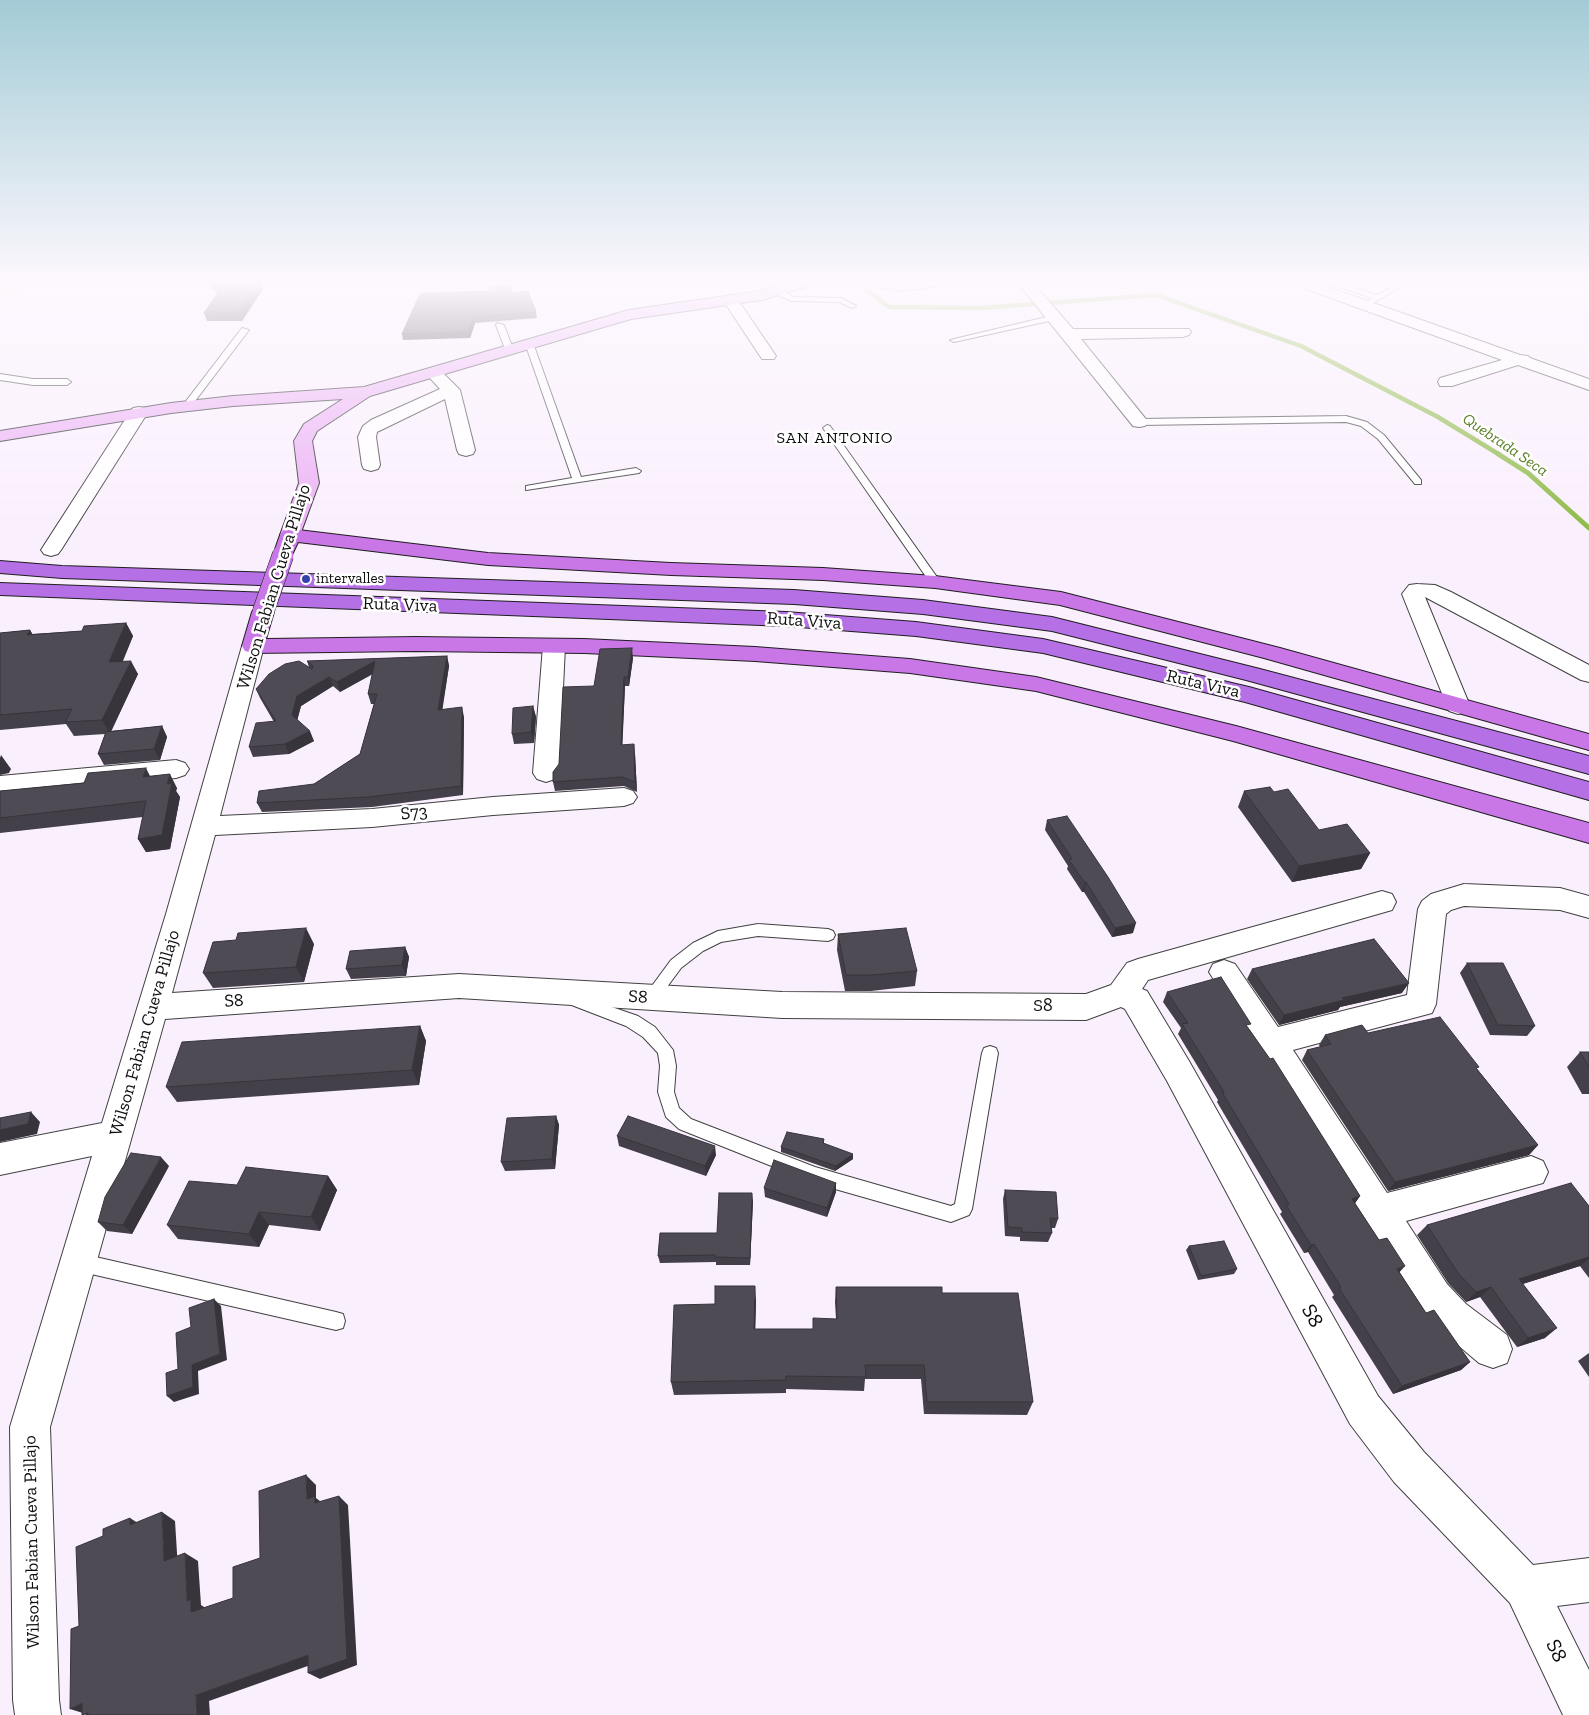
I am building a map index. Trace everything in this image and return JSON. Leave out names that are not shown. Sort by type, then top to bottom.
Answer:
[{"type":"highway","name":"Ruta Viva","points":[[0,567],[72,572],[794,597],[932,608],[1052,624],[1252,674],[1589,765]]},
{"type":"highway","name":"Ruta Viva","points":[[4,590],[786,619],[916,629],[1043,646],[1240,693],[1589,790]]},
{"type":"main road","points":[[1,429],[34,428],[186,406],[365,392],[461,363]]},
{"type":"main road","name":"Wilson Fabian Cueva Pillajo","points":[[253,646],[262,612],[309,483],[303,441],[310,428],[365,392]]},
{"type":"main road","points":[[287,545],[360,542],[488,559],[671,569],[823,574],[935,582],[1061,599],[1272,653],[1589,742]]},
{"type":"main road","name":"Ruta Viva","points":[[253,646],[416,644],[554,646],[755,654],[910,666],[1036,684],[1236,734],[1589,833]]},
{"type":"street","points":[[1092,363],[1139,422]]},
{"type":"street","points":[[1446,382],[1509,363]]},
{"type":"street","points":[[1532,363],[1589,385]]},
{"type":"street","points":[[431,372],[451,390],[466,450]]},
{"type":"street","points":[[371,465],[367,437],[369,430],[377,424],[451,390]]},
{"type":"street","points":[[50,550],[139,412]]},
{"type":"street","points":[[1458,706],[1413,594],[1417,590],[1426,590],[1443,597],[1589,675]]},
{"type":"street","name":"Wilson Fabian Cueva Pillajo","points":[[38,1715],[36,1700],[30,1427],[153,1007],[253,646]]},
{"type":"street","points":[[546,773],[554,646]]},
{"type":"street","points":[[0,785],[176,769]]},
{"type":"street","name":"S73","points":[[204,826],[372,818],[493,806],[624,797]]},
{"type":"street","points":[[1271,1042],[1421,1004],[1432,909],[1441,902],[1464,895],[1560,899],[1589,908]]},
{"type":"street","points":[[1122,994],[1138,971],[1382,902]]},
{"type":"street","points":[[1224,972],[1434,1297],[1453,1317],[1493,1349]]},
{"type":"street","name":"S8","points":[[153,1007],[459,986],[556,994],[782,1005],[1086,1007],[1122,994],[1136,1000],[1178,1071],[1364,1410],[1408,1467],[1525,1588],[1586,1715]]},
{"type":"street","points":[[0,1159],[115,1136]]},
{"type":"street","points":[[1380,1211],[1531,1172]]},
{"type":"street","points":[[1525,1588],[1589,1580]]},
{"type":"lane","points":[[186,406],[219,363]]},
{"type":"lane","points":[[536,363],[578,480]]},
{"type":"lane","points":[[0,378],[26,382],[67,382]]},
{"type":"lane","points":[[1139,422],[1346,419],[1364,424],[1381,438],[1418,482]]},
{"type":"lane","points":[[827,428],[935,582]]},
{"type":"lane","points":[[529,488],[636,472]]},
{"type":"lane","points":[[651,998],[676,964],[698,947],[718,938],[758,930],[828,935]]},
{"type":"lane","points":[[556,994],[632,1021],[650,1032],[664,1050],[668,1066],[666,1092],[672,1112],[685,1124],[814,1175],[951,1214],[963,1209],[990,1053]]},
{"type":"lane","points":[[78,1262],[336,1321]]},
{"type":"building","points":[[126,623],[109,662],[131,661],[102,720],[65,722],[72,709],[0,715],[0,633],[30,630],[27,635],[82,631],[84,626]]},
{"type":"building","points":[[632,648],[628,677],[624,677],[621,745],[634,744],[635,782],[622,777],[553,782],[553,772],[559,764],[563,687],[594,686],[600,649]]},
{"type":"building","points":[[447,656],[438,710],[462,707],[461,786],[368,797],[257,803],[259,791],[314,784],[360,754],[377,694],[368,694],[375,661],[337,682],[329,677],[297,696],[292,715],[310,731],[285,744],[249,747],[256,723],[276,721],[256,689],[269,674],[285,664],[299,661],[312,669],[313,666],[307,661]]},
{"type":"building","points":[[533,706],[531,732],[512,734],[513,708]]},
{"type":"building","points":[[162,726],[154,749],[98,754],[106,732]]},
{"type":"building","points":[[146,768],[143,777],[170,774],[167,784],[172,783],[162,835],[138,839],[146,801],[0,818],[0,791],[84,783],[88,773]]},
{"type":"building","points":[[1270,787],[1274,792],[1288,789],[1319,830],[1347,824],[1370,853],[1299,866],[1244,791]]},
{"type":"building","points":[[1067,816],[1136,923],[1115,928],[1086,882],[1069,860],[1072,859],[1047,820]]},
{"type":"building","points":[[306,928],[296,967],[203,973],[213,942],[236,940],[238,933]]},
{"type":"building","points":[[906,928],[917,971],[846,975],[838,934]]},
{"type":"building","points":[[1374,939],[1409,983],[1342,998],[1344,1000],[1284,1015],[1252,969]]},
{"type":"building","points":[[405,947],[402,965],[346,969],[350,951]]},
{"type":"building","points":[[1467,963],[1503,963],[1535,1026],[1498,1025]]},
{"type":"building","points":[[1221,977],[1251,1024],[1246,1025],[1270,1059],[1273,1058],[1360,1196],[1352,1199],[1379,1240],[1387,1238],[1405,1266],[1397,1269],[1426,1313],[1434,1310],[1470,1362],[1402,1386],[1339,1288],[1341,1287],[1314,1244],[1311,1245],[1286,1205],[1289,1204],[1182,1024],[1188,1023],[1167,992]]},
{"type":"building","points":[[1440,1017],[1479,1067],[1476,1068],[1538,1145],[1395,1182],[1307,1050],[1331,1044],[1325,1035],[1362,1025],[1368,1033]]},
{"type":"building","points":[[420,1026],[412,1070],[166,1087],[182,1042]]},
{"type":"building","points":[[1580,1052],[1589,1052],[1589,1067]]},
{"type":"building","points":[[31,1112],[28,1124],[0,1130],[0,1118]]},
{"type":"building","points":[[556,1116],[552,1159],[501,1162],[507,1118]]},
{"type":"building","points":[[628,1116],[715,1146],[705,1166],[617,1136]]},
{"type":"building","points":[[787,1132],[824,1139],[823,1143],[853,1154],[836,1166],[781,1147]]},
{"type":"building","points":[[131,1153],[161,1157],[123,1225],[98,1222],[105,1197]]},
{"type":"building","points":[[774,1160],[836,1183],[827,1208],[764,1188]]},
{"type":"building","points":[[246,1167],[328,1176],[311,1217],[259,1212],[249,1234],[167,1225],[189,1181],[237,1185]]},
{"type":"building","points":[[1571,1183],[1589,1206],[1589,1257],[1519,1279],[1557,1328],[1528,1338],[1491,1287],[1476,1292],[1458,1273],[1427,1225]]},
{"type":"building","points":[[1005,1190],[1056,1192],[1058,1219],[1050,1218],[1052,1233],[1022,1232],[1022,1228],[1008,1227]]},
{"type":"building","points":[[719,1193],[752,1193],[750,1258],[715,1257],[715,1255],[658,1256],[660,1233],[717,1233]]},
{"type":"building","points":[[1224,1241],[1237,1269],[1201,1276],[1189,1246]]},
{"type":"building","points":[[715,1286],[755,1286],[754,1329],[813,1329],[813,1318],[837,1319],[836,1287],[942,1287],[942,1293],[1018,1293],[1033,1402],[927,1402],[924,1365],[865,1365],[866,1377],[786,1376],[786,1380],[671,1382],[674,1305],[715,1304]]},
{"type":"building","points":[[214,1299],[220,1354],[192,1365],[193,1387],[167,1396],[166,1373],[178,1369],[176,1333],[191,1327],[189,1308]]},
{"type":"building","points":[[306,1475],[307,1499],[315,1496],[315,1503],[339,1496],[347,1659],[308,1673],[308,1655],[196,1695],[197,1715],[88,1715],[88,1713],[82,1715],[82,1703],[70,1709],[71,1629],[79,1626],[76,1547],[103,1536],[103,1529],[130,1518],[130,1525],[162,1512],[164,1561],[185,1553],[187,1601],[191,1599],[191,1612],[233,1598],[233,1567],[260,1558],[259,1491]]},
{"type":"waterway","name":"Quebrada Seca","points":[[1334,363],[1438,417],[1500,455]]},
{"type":"waterway","name":"Quebrada Seca","points":[[1498,454],[1528,473],[1589,528]]},
{"type":"place","name":"intervalles","points":[[306,579]]},
{"type":"district","name":"SAN ANTONIO","points":[[835,438]]}]
